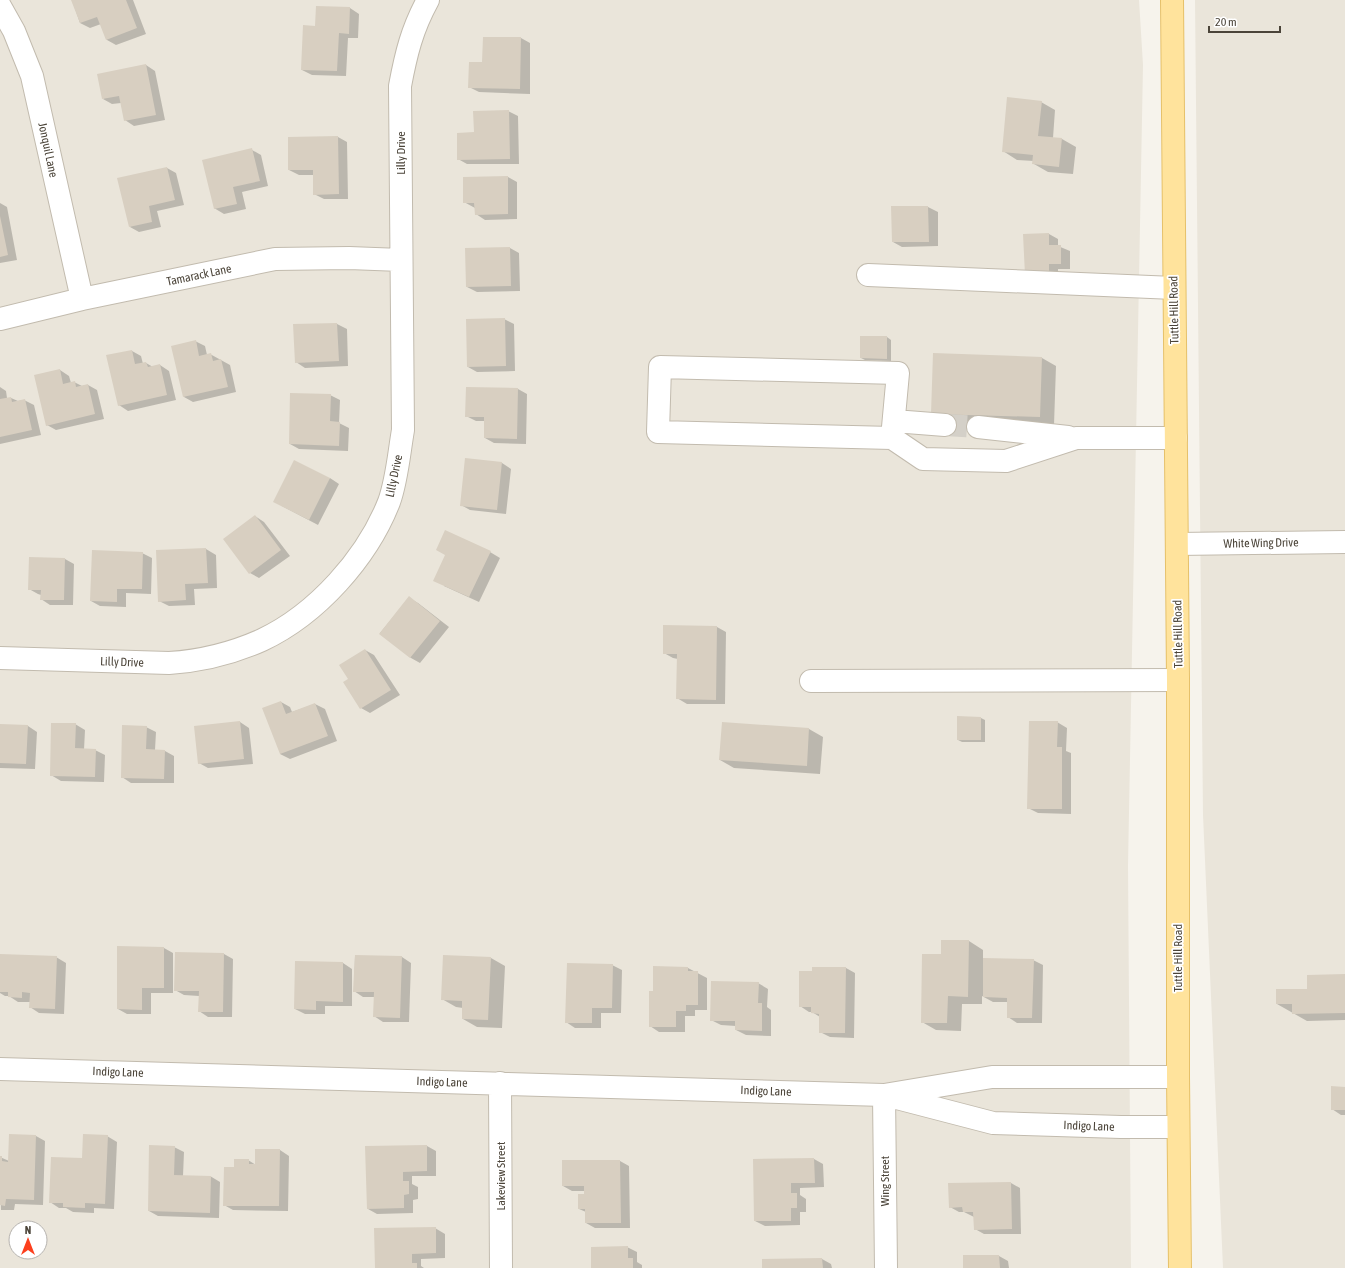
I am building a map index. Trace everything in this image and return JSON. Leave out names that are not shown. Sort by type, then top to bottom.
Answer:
[{"type":"main road","name":"Tuttle Hill Road","points":[[1172,0],[1178,680],[1178,1127],[1180,1268]]},
{"type":"street","name":"Lilly Drive","points":[[0,658],[169,663],[187,662],[206,658],[262,640],[277,632],[325,596],[364,549],[389,501],[395,477],[403,430],[400,86],[404,61],[410,41],[418,19],[428,0]]},
{"type":"street","name":"Jonquil Lane","points":[[0,6],[14,31],[32,76],[82,299]]},
{"type":"street","name":"Tamarack Lane","points":[[0,319],[82,299],[238,266],[275,260],[349,258],[401,260]]},
{"type":"street","points":[[868,275],[1174,288]]},
{"type":"street","points":[[893,430],[898,373],[660,366],[658,432],[893,430],[945,425]]},
{"type":"street","points":[[978,427],[1076,438],[1176,438]]},
{"type":"street","points":[[893,430],[923,459],[1006,461],[1076,438]]},
{"type":"street","name":"White Wing Drive","points":[[1177,544],[1345,542]]},
{"type":"street","points":[[811,681],[1178,680]]},
{"type":"street","name":"Indigo Lane","points":[[0,1069],[884,1095],[992,1077],[1178,1077]]},
{"type":"street","name":"Lakeview Street","points":[[500,1084],[502,1268]]},
{"type":"street","name":"Indigo Lane","points":[[884,1095],[993,1123],[1121,1127],[1178,1127]]},
{"type":"street","name":"Wing Street","points":[[884,1095],[886,1268]]},
{"type":"shaded area","points":[[0,0],[1139,0],[1143,65],[1128,866],[1131,1268],[0,1268]]},
{"type":"shaded area","points":[[1195,0],[1345,0],[1345,1268],[1223,1268],[1203,815]]},
{"type":"building","points":[[71,0],[126,0],[137,28],[106,40],[97,17],[80,23]]},
{"type":"building","points":[[316,6],[350,7],[349,34],[339,33],[337,71],[301,70],[303,25],[315,26]]},
{"type":"building","points":[[483,37],[521,37],[520,89],[468,88],[469,62],[482,62]]},
{"type":"building","points":[[146,64],[156,115],[124,121],[119,96],[102,99],[97,74]]},
{"type":"building","points":[[1007,97],[1042,101],[1038,136],[1062,138],[1059,167],[1032,164],[1033,155],[1002,152]]},
{"type":"building","points":[[509,110],[510,159],[457,160],[457,133],[474,132],[473,111]]},
{"type":"building","points":[[338,136],[339,194],[313,195],[313,170],[288,170],[288,137]]},
{"type":"building","points":[[252,148],[260,181],[233,187],[237,204],[214,209],[202,160]]},
{"type":"building","points":[[167,167],[175,200],[149,206],[152,222],[129,227],[117,178]]},
{"type":"building","points":[[508,176],[508,214],[475,215],[474,203],[463,203],[463,177]]},
{"type":"building","points":[[891,206],[928,206],[929,242],[892,242]]},
{"type":"building","points":[[0,216],[8,255],[0,257]]},
{"type":"building","points":[[1049,233],[1049,245],[1061,245],[1061,264],[1049,264],[1049,274],[1025,275],[1023,234]]},
{"type":"building","points":[[510,247],[511,286],[466,287],[465,248]]},
{"type":"building","points":[[505,318],[506,366],[467,367],[466,319]]},
{"type":"building","points":[[337,323],[339,361],[295,363],[293,324]]},
{"type":"building","points":[[860,336],[887,336],[887,359],[860,358]]},
{"type":"building","points":[[196,340],[199,356],[211,353],[213,361],[221,359],[228,387],[183,397],[171,346]]},
{"type":"building","points":[[132,350],[135,364],[146,362],[148,367],[160,364],[167,395],[118,406],[106,355]]},
{"type":"building","points":[[933,353],[1042,357],[1040,417],[931,414]]},
{"type":"building","points":[[60,369],[63,384],[75,381],[76,387],[88,384],[95,414],[46,426],[34,375]]},
{"type":"building","points":[[466,387],[518,388],[517,439],[484,438],[484,417],[465,417]]},
{"type":"building","points":[[290,393],[331,394],[330,421],[340,422],[339,446],[289,444]]},
{"type":"building","points":[[11,397],[12,402],[25,399],[32,430],[0,437],[0,399]]},
{"type":"building","points":[[465,458],[502,462],[497,510],[460,506]]},
{"type":"building","points":[[294,460],[330,478],[309,520],[273,502]]},
{"type":"building","points":[[255,515],[281,550],[249,574],[223,539]]},
{"type":"building","points":[[445,530],[491,551],[469,597],[433,581],[445,555],[436,550]]},
{"type":"building","points":[[206,548],[208,583],[185,584],[186,600],[158,602],[156,550]]},
{"type":"building","points":[[92,550],[143,552],[142,589],[117,589],[117,602],[90,601]]},
{"type":"building","points":[[29,557],[65,558],[64,600],[40,600],[41,590],[28,590]]},
{"type":"building","points":[[409,596],[440,621],[410,658],[379,634]]},
{"type":"building","points":[[663,625],[717,626],[716,700],[676,699],[677,654],[663,654]]},
{"type":"building","points":[[365,649],[391,690],[360,709],[343,682],[348,679],[339,665]]},
{"type":"building","points":[[281,701],[286,714],[315,703],[328,736],[280,754],[262,708]]},
{"type":"building","points":[[957,716],[981,717],[981,740],[957,740]]},
{"type":"building","points":[[240,721],[244,759],[198,764],[194,726]]},
{"type":"building","points":[[1029,721],[1058,721],[1057,747],[1062,747],[1062,809],[1027,809]]},
{"type":"building","points":[[722,722],[809,728],[807,766],[719,760]]},
{"type":"building","points":[[51,723],[76,723],[75,748],[96,749],[95,777],[50,776]]},
{"type":"building","points":[[0,724],[28,725],[26,764],[0,763]]},
{"type":"building","points":[[122,725],[147,726],[146,749],[165,750],[164,779],[121,778]]},
{"type":"building","points":[[941,940],[969,940],[968,997],[948,996],[947,1023],[921,1023],[922,954],[941,954]]},
{"type":"building","points":[[117,946],[164,947],[164,988],[142,988],[142,1010],[117,1009]]},
{"type":"building","points":[[175,952],[224,953],[223,1012],[198,1012],[199,991],[174,991]]},
{"type":"building","points":[[0,954],[57,956],[55,1009],[29,1008],[30,993],[22,992],[22,998],[8,997],[8,992],[0,992]]},
{"type":"building","points":[[355,955],[402,956],[400,1018],[373,1017],[374,992],[353,992]]},
{"type":"building","points":[[443,955],[491,957],[488,1020],[462,1019],[462,1001],[441,1000]]},
{"type":"building","points":[[983,958],[1034,959],[1032,1018],[1007,1018],[1007,998],[983,997]]},
{"type":"building","points":[[295,961],[343,962],[343,1002],[316,1001],[316,1010],[294,1009]]},
{"type":"building","points":[[567,963],[613,964],[612,1008],[592,1008],[592,1023],[565,1023]]},
{"type":"building","points":[[653,966],[688,967],[688,971],[698,971],[698,1005],[686,1005],[686,1011],[676,1011],[676,1027],[649,1027],[649,991],[653,991]]},
{"type":"building","points":[[812,967],[846,967],[845,1033],[819,1033],[819,1014],[811,1013],[811,1007],[799,1007],[799,971],[812,971]]},
{"type":"building","points":[[1345,974],[1345,1013],[1292,1014],[1292,1004],[1276,1004],[1276,989],[1307,989],[1307,975]]},
{"type":"building","points":[[711,981],[759,982],[758,1003],[762,1003],[762,1031],[735,1030],[735,1021],[710,1021]]},
{"type":"building","points":[[1331,1086],[1345,1087],[1345,1110],[1331,1110]]},
{"type":"building","points":[[9,1134],[36,1135],[34,1200],[6,1199],[5,1206],[0,1205],[0,1156],[2,1156],[2,1161],[8,1162]]},
{"type":"building","points":[[83,1134],[108,1135],[105,1204],[85,1203],[85,1208],[63,1207],[63,1203],[49,1203],[51,1157],[82,1158]]},
{"type":"building","points":[[149,1145],[175,1146],[174,1175],[211,1176],[210,1213],[148,1211]]},
{"type":"building","points":[[427,1145],[427,1171],[403,1172],[403,1181],[409,1181],[409,1194],[404,1195],[404,1208],[367,1209],[365,1146]]},
{"type":"building","points":[[255,1149],[280,1149],[279,1206],[223,1206],[224,1167],[234,1167],[234,1159],[249,1159],[249,1164],[255,1164]]},
{"type":"building","points":[[814,1158],[815,1183],[791,1183],[791,1193],[797,1193],[797,1208],[791,1208],[791,1221],[754,1221],[753,1159]]},
{"type":"building","points":[[562,1160],[620,1160],[621,1223],[585,1223],[585,1209],[578,1209],[578,1194],[584,1194],[584,1186],[562,1186]]},
{"type":"building","points":[[1011,1182],[1012,1229],[974,1230],[973,1212],[963,1212],[962,1207],[949,1208],[948,1183]]},
{"type":"building","points":[[436,1227],[436,1253],[412,1254],[412,1263],[417,1263],[417,1268],[375,1268],[374,1228]]},
{"type":"building","points":[[628,1246],[628,1258],[633,1258],[633,1268],[591,1268],[591,1247]]},
{"type":"building","points":[[963,1255],[999,1255],[1000,1268],[963,1268]]},
{"type":"building","points":[[822,1258],[823,1268],[762,1268],[762,1259]]},
{"type":"tunnel","points":[[945,425],[978,427]]}]
